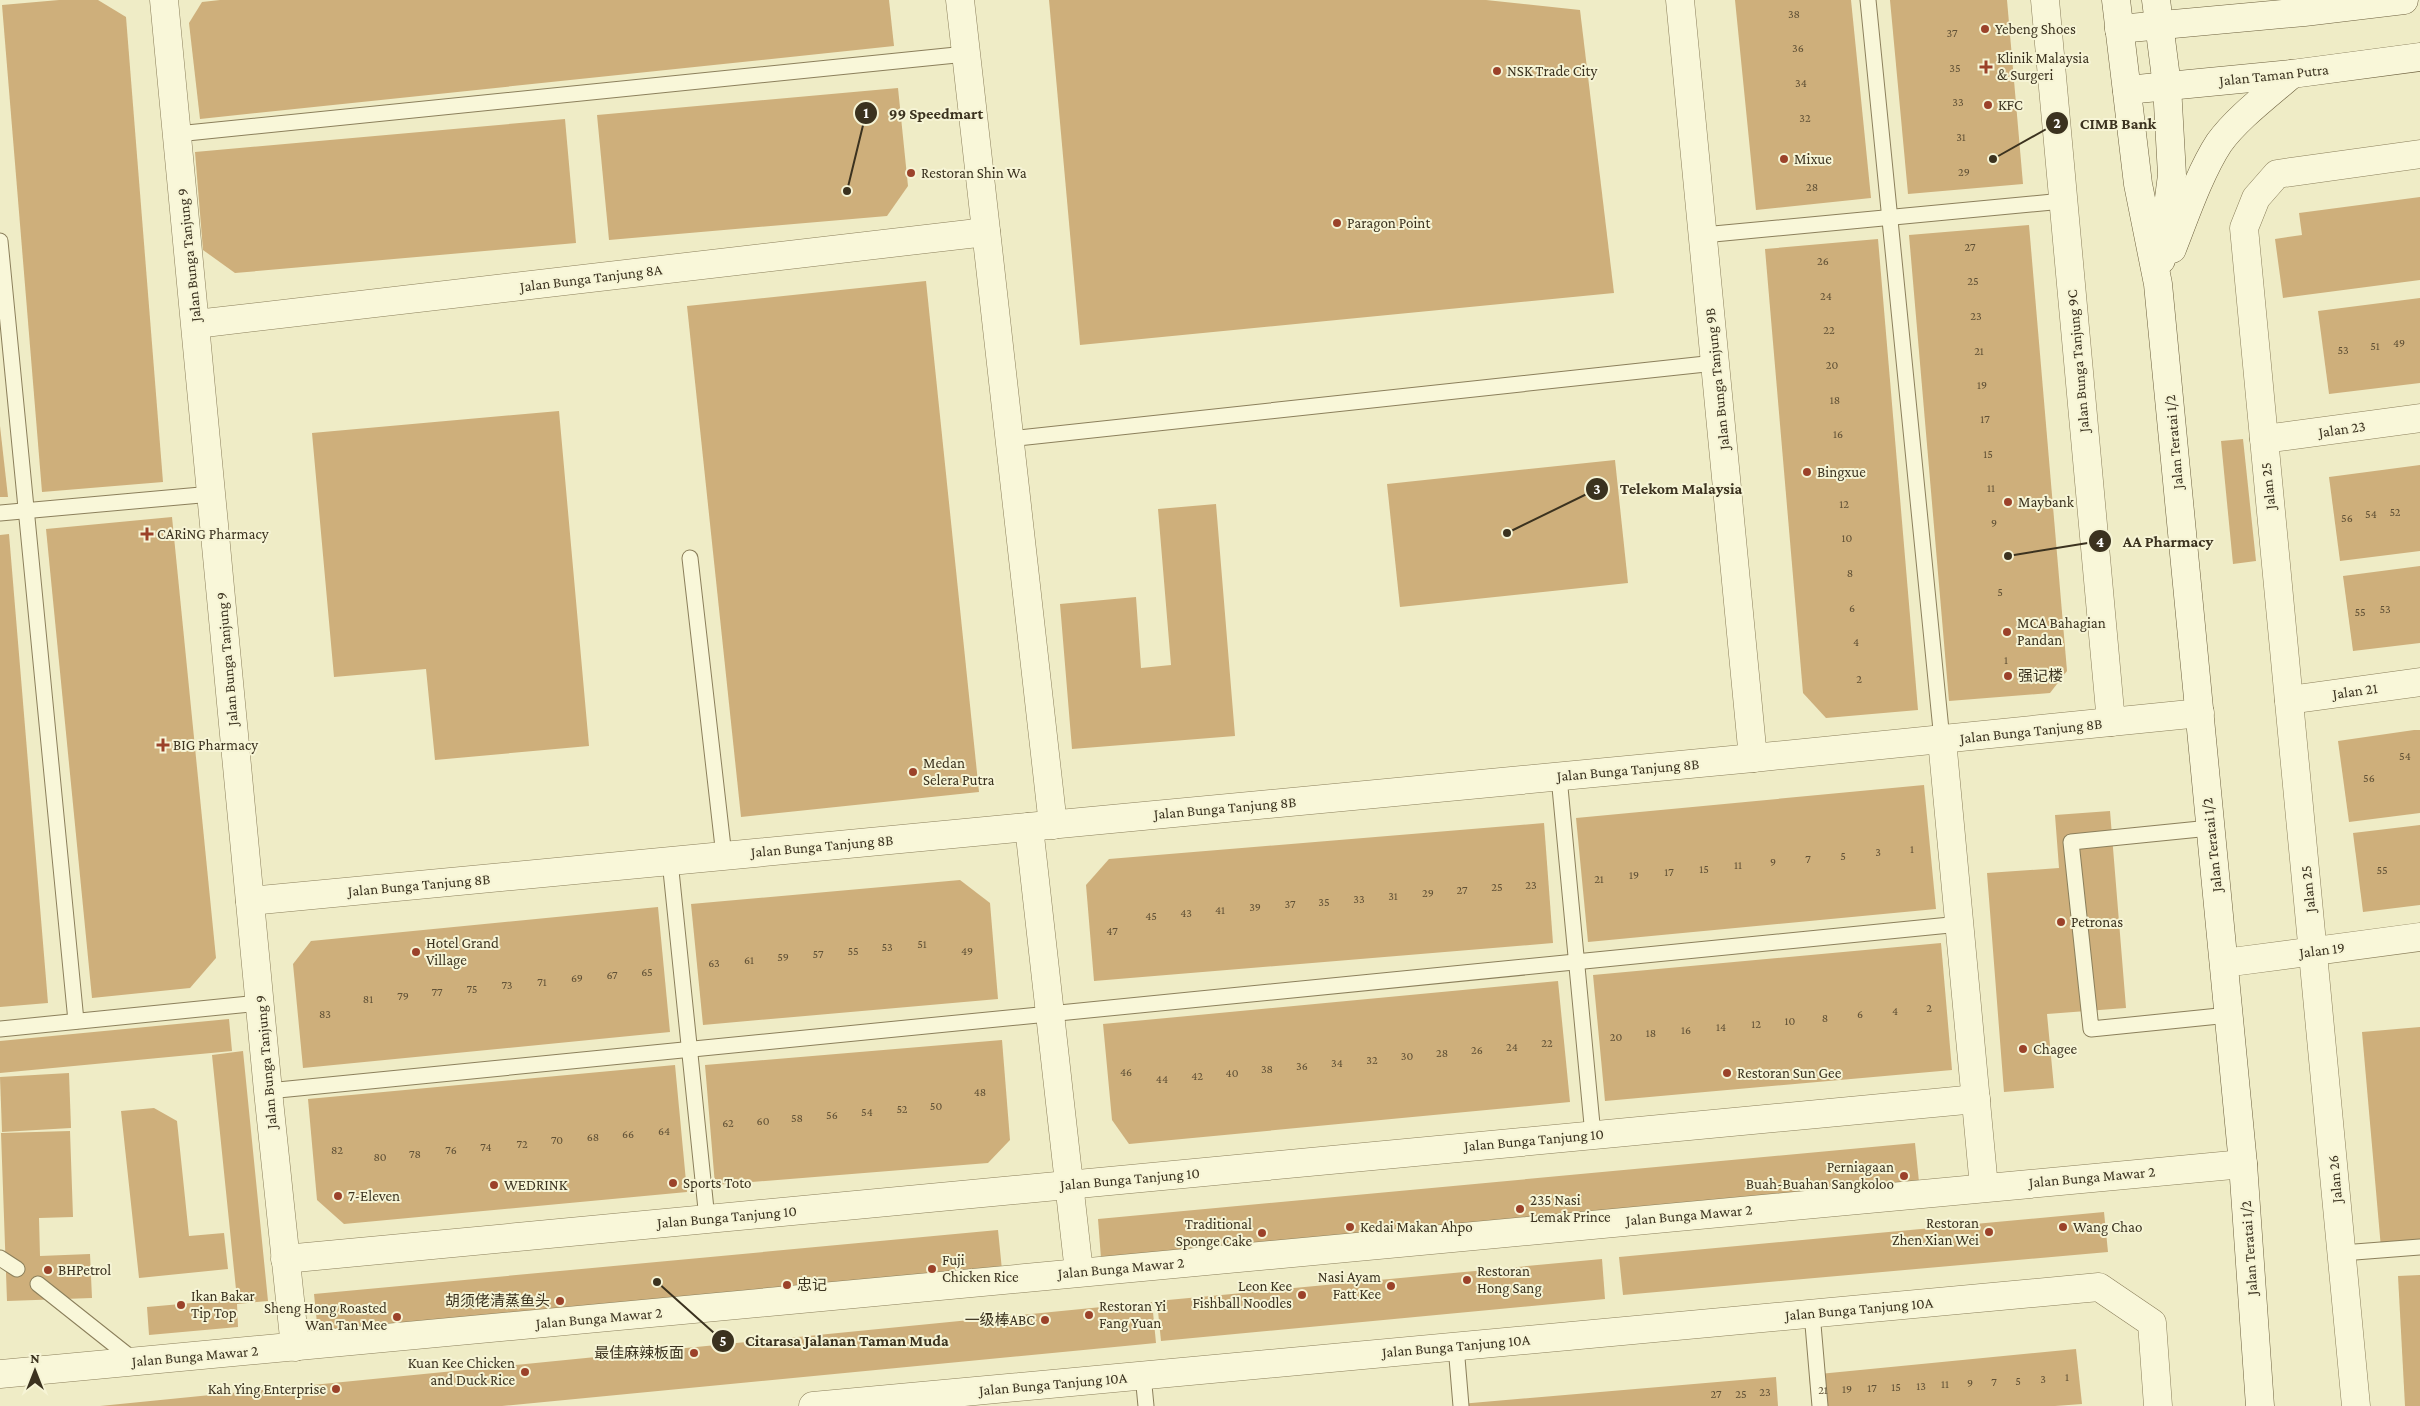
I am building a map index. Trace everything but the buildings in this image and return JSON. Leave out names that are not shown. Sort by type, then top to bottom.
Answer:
[{"type":"street","name":"Jalan Bunga Tanjung 9","points":[[164,0],[268,1090],[295,1347]]},
{"type":"street","points":[[960,0],[1009,439],[1041,826],[1050,1014],[1079,1272]]},
{"type":"street","name":"Jalan Bunga Tanjung 9B","points":[[1680,0],[1753,758]]},
{"type":"street","name":"Jalan Bunga Tanjung 9C","points":[[2045,0],[2111,722]]},
{"type":"street","name":"Jalan Teratai 1/2","points":[[2116,0],[2138,184],[2158,284],[2243,1164],[2260,1406]]},
{"type":"street","points":[[2256,0],[2304,12]]},
{"type":"street","points":[[2119,29],[2157,13],[2304,12],[2404,0]]},
{"type":"street","name":"Jalan Teratai 1/2","points":[[2157,13],[2167,86],[2172,175],[2158,284]]},
{"type":"street","name":"Jalan Taman Putra","points":[[2127,90],[2292,74],[2420,57]]},
{"type":"street","points":[[2158,284],[2196,190],[2219,143],[2252,108],[2292,74]]},
{"type":"street","name":"Jalan 25","points":[[2314,952],[2244,228],[2256,198],[2277,174],[2420,154]]},
{"type":"street","name":"Jalan Bunga Tanjung 8A","points":[[196,324],[986,232]]},
{"type":"street","name":"Jalan 23","points":[[2264,439],[2420,418]]},
{"type":"street","name":"Jalan 21","points":[[2289,700],[2420,682]]},
{"type":"street","name":"Jalan Bunga Tanjung 8B","points":[[250,901],[1559,777],[2200,713]]},
{"type":"street","points":[[1942,740],[1984,1187]]},
{"type":"street","name":"Jalan 19","points":[[2224,963],[2420,937]]},
{"type":"street","name":"Jalan 26","points":[[2314,952],[2356,1406]]},
{"type":"street","name":"Jalan Bunga Tanjung 10","points":[[285,1258],[1976,1099]]},
{"type":"street","name":"Jalan Bunga Mawar 2","points":[[0,1374],[2243,1164]]},
{"type":"street","name":"Jalan Bunga Tanjung 10A","points":[[813,1406],[2099,1287],[2152,1323],[2158,1406]]},
{"type":"lane","points":[[1868,0],[1942,740]]},
{"type":"lane","points":[[177,134],[966,54]]},
{"type":"lane","points":[[1702,235],[2063,201]]},
{"type":"lane","points":[[0,241],[76,1021]]},
{"type":"lane","points":[[1009,439],[1715,363]]},
{"type":"lane","points":[[0,512],[212,494]]},
{"type":"lane","points":[[690,558],[724,856]]},
{"type":"lane","points":[[1559,777],[1593,1135]]},
{"type":"lane","points":[[2210,828],[2071,842],[2091,1029],[2229,1015]]},
{"type":"lane","points":[[670,861],[707,1219]]},
{"type":"lane","points":[[268,1090],[1960,924]]},
{"type":"lane","points":[[0,1029],[260,1003]]},
{"type":"lane","points":[[2342,1254],[2420,1247]]},
{"type":"lane","points":[[0,1258],[17,1269]]},
{"type":"lane","points":[[38,1284],[136,1362]]},
{"type":"lane","points":[[1812,1314],[1820,1406]]},
{"type":"lane","points":[[1456,1346],[1461,1406]]},
{"type":"lane","points":[[1143,1375],[1146,1406]]},
{"type":"place","name":"Yebeng Shoes","points":[[1985,29]]},
{"type":"place","name":"Klinik Malaysia & Surgeri","points":[[1986,67]]},
{"type":"place","name":"NSK Trade City","points":[[1497,71]]},
{"type":"place","name":"KFC","points":[[1988,105]]},
{"type":"place","name":"Mixue","points":[[1784,159]]},
{"type":"place","name":"CIMB Bank","points":[[1993,159]]},
{"type":"place","name":"Restoran Shin Wa","points":[[911,173]]},
{"type":"place","name":"99 Speedmart","points":[[847,191]]},
{"type":"place","name":"Paragon Point","points":[[1337,223]]},
{"type":"place","name":"Bingxue","points":[[1807,472]]},
{"type":"place","name":"Maybank","points":[[2008,502]]},
{"type":"place","name":"Telekom Malaysia","points":[[1507,533]]},
{"type":"place","name":"CARiNG Pharmacy","points":[[147,534]]},
{"type":"place","name":"AA Pharmacy","points":[[2008,556]]},
{"type":"place","name":"MCA Bahagian Pandan","points":[[2007,632]]},
{"type":"place","name":"强记楼","points":[[2008,676]]},
{"type":"place","name":"BIG Pharmacy","points":[[163,745]]},
{"type":"place","name":"Medan Selera Putra","points":[[913,772]]},
{"type":"place","name":"Petronas","points":[[2061,922]]},
{"type":"place","name":"Hotel Grand Village","points":[[416,952]]},
{"type":"place","name":"Chagee","points":[[2023,1049]]},
{"type":"place","name":"Restoran Sun Gee","points":[[1727,1073]]},
{"type":"place","name":"Perniagaan Buah-Buahan Sangkoloo","points":[[1904,1176]]},
{"type":"place","name":"Sports Toto","points":[[673,1183]]},
{"type":"place","name":"WEDRINK","points":[[494,1185]]},
{"type":"place","name":"7-Eleven","points":[[338,1196]]},
{"type":"place","name":"235 Nasi Lemak Prince","points":[[1520,1209]]},
{"type":"place","name":"Kedai Makan Ahpo","points":[[1350,1227]]},
{"type":"place","name":"Wang Chao","points":[[2063,1227]]},
{"type":"place","name":"Restoran Zhen Xian Wei","points":[[1989,1232]]},
{"type":"place","name":"Traditional Sponge Cake","points":[[1262,1233]]},
{"type":"place","name":"Fuji Chicken Rice","points":[[932,1269]]},
{"type":"place","name":"BHPetrol","points":[[48,1270]]},
{"type":"place","name":"Restoran Hong Sang","points":[[1467,1280]]},
{"type":"place","name":"Citarasa Jalanan Taman Muda","points":[[657,1282]]},
{"type":"place","name":"忠记","points":[[787,1285]]},
{"type":"place","name":"Nasi Ayam Fatt Kee","points":[[1391,1286]]},
{"type":"place","name":"Leon Kee Fishball Noodles","points":[[1302,1295]]},
{"type":"place","name":"胡须佬清蒸鱼头","points":[[560,1301]]},
{"type":"place","name":"Ikan Bakar Tip Top","points":[[181,1305]]},
{"type":"place","name":"Restoran Yi Fang Yuan","points":[[1089,1315]]},
{"type":"place","name":"Sheng Hong Roasted Wan Tan Mee","points":[[397,1317]]},
{"type":"place","name":"一级棒ABC","points":[[1045,1320]]},
{"type":"place","name":"最佳麻辣板面","points":[[694,1353]]},
{"type":"place","name":"Kuan Kee Chicken and Duck Rice","points":[[525,1372]]},
{"type":"place","name":"Kah Ying Enterprise","points":[[336,1389]]}]
